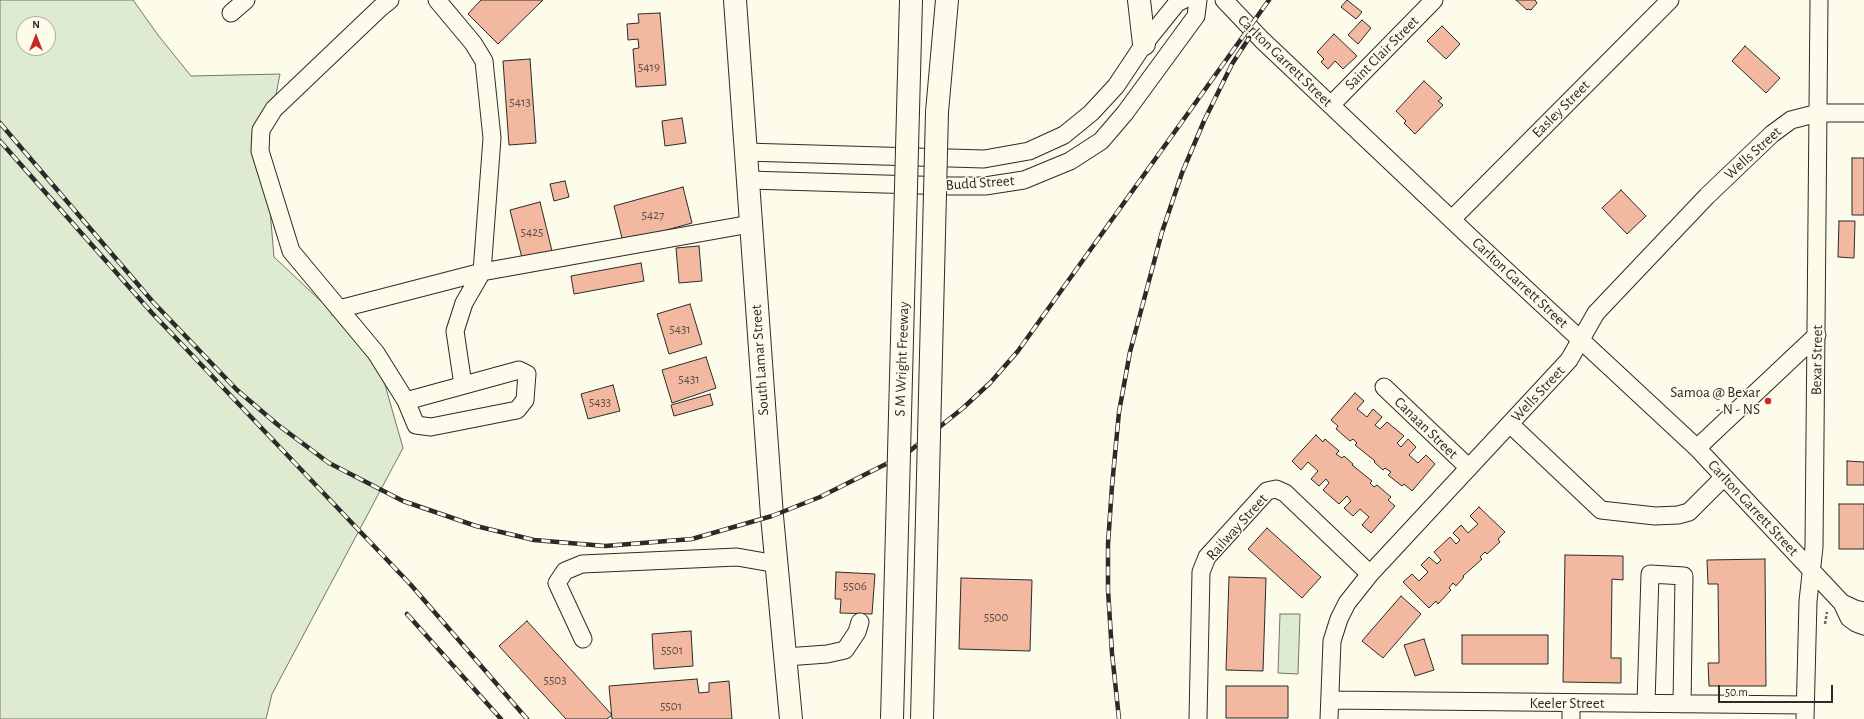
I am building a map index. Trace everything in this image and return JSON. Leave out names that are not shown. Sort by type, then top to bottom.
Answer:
[{"type":"main road","name":"South Lamar Street","points":[[735,0],[750,224],[791,719]]},
{"type":"main road","name":"S M Wright Freeway","points":[[892,719],[911,0]]},
{"type":"main road","name":"S M Wright Freeway","points":[[922,719],[939,0]]},
{"type":"main road","points":[[937,112],[947,0]]},
{"type":"main road","points":[[1139,0],[1144,44]]},
{"type":"street","points":[[231,13],[246,0]]},
{"type":"street","points":[[390,0],[274,109],[261,130],[260,151],[291,252],[376,353],[406,401],[416,425],[431,427],[517,410],[525,400],[526,374],[519,370],[406,401]]},
{"type":"street","points":[[437,0],[473,43],[484,61],[492,138],[482,272],[464,303],[455,331],[463,385]]},
{"type":"street","name":"Budd Street","points":[[745,152],[984,159],[1029,151],[1064,135],[1091,113],[1116,86],[1144,44],[1177,3],[1183,0]]},
{"type":"street","name":"Budd Street","points":[[748,180],[951,186],[985,186],[1024,180],[1070,161],[1101,141],[1126,113],[1195,17],[1198,0]]},
{"type":"street","name":"Carlton Garrett Street","points":[[1224,0],[1262,40],[1697,448],[1842,603]]},
{"type":"street","name":"Saint Clair Street","points":[[1331,105],[1434,0]]},
{"type":"street","name":"Easley Street","points":[[1452,219],[1670,0]]},
{"type":"street","name":"Bexar Street","points":[[1805,712],[1808,601],[1814,547],[1820,0]]},
{"type":"street","name":"Wells Street","points":[[1330,719],[1332,641],[1339,619],[1347,603],[1370,574],[1569,360],[1596,313],[1707,196],[1772,134],[1791,120],[1818,113],[1864,113]]},
{"type":"street","points":[[339,309],[482,272],[750,224]]},
{"type":"street","points":[[1697,448],[1817,335]]},
{"type":"street","name":"Canaan Street","points":[[1384,387],[1469,468]]},
{"type":"street","points":[[1510,424],[1602,510],[1655,516],[1678,515],[1689,512],[1724,477]]},
{"type":"street","name":"Railway Street","points":[[1198,719],[1201,572],[1207,558],[1267,491],[1276,489],[1285,493],[1370,574]]},
{"type":"street","points":[[583,639],[557,583],[565,571],[582,564],[737,558],[777,564]]},
{"type":"street","points":[[1646,703],[1650,574],[1684,576],[1682,704]]},
{"type":"street","points":[[1842,603],[1864,611]]},
{"type":"street","points":[[1842,603],[1849,618],[1864,626]]},
{"type":"street","points":[[786,657],[827,654],[845,650],[857,632],[860,622]]},
{"type":"street","name":"Keeler Street","points":[[1330,700],[1571,711],[1646,703],[1682,704],[1741,712],[1805,712]]},
{"type":"path","points":[[1825,624],[1827,612]]},
{"type":"green space","points":[[0,0],[133,0],[158,35],[191,76],[280,74],[265,151],[274,257],[376,353],[403,448],[272,694],[266,719],[0,719]]},
{"type":"green space","points":[[1280,614],[1300,614],[1298,674],[1278,673]]},
{"type":"building","points":[[481,0],[543,0],[498,44],[468,14]]},
{"type":"building","points":[[1347,0],[1362,12],[1356,19],[1341,7]]},
{"type":"building","points":[[1516,0],[1535,0],[1537,3],[1531,10],[1527,10]]},
{"type":"building","points":[[660,13],[666,85],[636,87],[633,49],[639,48],[638,39],[628,40],[627,24],[639,23],[638,14]]},
{"type":"building","points":[[1362,20],[1371,28],[1358,44],[1348,35]]},
{"type":"building","points":[[1442,26],[1460,44],[1446,59],[1427,41]]},
{"type":"building","points":[[1334,34],[1357,56],[1343,69],[1335,61],[1328,69],[1321,62],[1324,59],[1317,52]]},
{"type":"building","points":[[1745,46],[1780,78],[1766,93],[1732,61]]},
{"type":"building","points":[[530,59],[536,143],[509,145],[503,61]]},
{"type":"building","points":[[1424,81],[1442,98],[1438,101],[1443,105],[1415,134],[1404,123],[1406,121],[1396,111]]},
{"type":"building","points":[[682,118],[686,143],[665,146],[662,121]]},
{"type":"building","points":[[1852,158],[1864,158],[1864,215],[1852,215]]},
{"type":"building","points":[[565,181],[569,197],[554,201],[550,184]]},
{"type":"building","points":[[683,187],[692,223],[623,242],[614,206]]},
{"type":"building","points":[[1621,190],[1646,216],[1627,234],[1602,208]]},
{"type":"building","points":[[540,202],[553,255],[523,262],[510,210]]},
{"type":"building","points":[[1839,221],[1855,221],[1854,258],[1838,257]]},
{"type":"building","points":[[699,246],[702,281],[679,283],[676,248]]},
{"type":"building","points":[[641,263],[644,281],[574,294],[571,276]]},
{"type":"building","points":[[690,304],[702,344],[669,354],[657,314]]},
{"type":"building","points":[[706,357],[716,388],[672,403],[662,370]]},
{"type":"building","points":[[613,385],[620,411],[588,419],[581,394]]},
{"type":"building","points":[[1355,393],[1364,401],[1357,409],[1367,417],[1373,409],[1382,417],[1375,425],[1380,429],[1387,422],[1404,436],[1397,443],[1401,447],[1408,439],[1416,447],[1409,455],[1418,463],[1426,455],[1435,464],[1412,491],[1404,484],[1402,486],[1388,475],[1391,472],[1385,468],[1383,470],[1374,462],[1375,461],[1355,445],[1357,443],[1353,439],[1350,441],[1336,429],[1338,426],[1331,420]]},
{"type":"building","points":[[710,394],[713,405],[674,416],[671,405]]},
{"type":"building","points":[[1316,435],[1323,442],[1325,439],[1339,451],[1336,454],[1342,458],[1344,456],[1353,464],[1352,465],[1372,481],[1370,483],[1374,487],[1377,485],[1391,497],[1388,500],[1395,506],[1371,533],[1362,525],[1369,517],[1360,509],[1353,516],[1344,508],[1351,501],[1347,496],[1339,504],[1323,490],[1329,483],[1326,479],[1319,486],[1311,479],[1318,471],[1308,462],[1301,470],[1292,461]]},
{"type":"building","points":[[1847,461],[1864,462],[1864,485],[1847,485]]},
{"type":"building","points":[[1839,504],[1864,504],[1864,549],[1839,549]]},
{"type":"building","points":[[1479,507],[1505,532],[1498,539],[1500,542],[1487,554],[1485,552],[1480,557],[1482,559],[1463,576],[1464,577],[1456,586],[1453,583],[1449,588],[1451,590],[1438,604],[1436,601],[1429,608],[1403,582],[1412,574],[1419,581],[1428,572],[1421,565],[1429,557],[1437,564],[1441,560],[1434,552],[1450,537],[1456,544],[1460,540],[1453,533],[1461,525],[1468,533],[1478,524],[1470,516]]},
{"type":"building","points":[[1267,528],[1321,577],[1302,598],[1248,549]]},
{"type":"building","points":[[1565,555],[1623,556],[1623,580],[1612,579],[1611,658],[1621,658],[1621,683],[1563,682]]},
{"type":"building","points":[[1765,559],[1766,686],[1709,686],[1708,663],[1719,663],[1718,584],[1708,584],[1707,560]]},
{"type":"building","points":[[836,572],[875,574],[872,614],[840,613],[841,599],[835,599]]},
{"type":"building","points":[[1229,577],[1266,578],[1263,671],[1226,670]]},
{"type":"building","points":[[961,578],[1032,580],[1030,651],[959,649]]},
{"type":"building","points":[[1401,596],[1421,614],[1383,658],[1362,641]]},
{"type":"building","points":[[527,621],[612,715],[607,719],[566,719],[499,646]]},
{"type":"building","points":[[691,631],[693,666],[654,669],[652,634]]},
{"type":"building","points":[[1462,635],[1548,635],[1548,664],[1462,664]]},
{"type":"building","points":[[1424,639],[1434,670],[1415,676],[1404,645]]},
{"type":"building","points":[[697,679],[699,693],[709,692],[709,683],[729,681],[732,719],[612,719],[609,686]]},
{"type":"building","points":[[1226,686],[1288,686],[1288,718],[1226,718]]},
{"type":"railway","points":[[0,123],[153,302],[237,390],[278,425],[329,463],[403,501],[476,526],[534,540],[605,546],[692,539],[772,516],[820,497],[906,454],[963,408],[990,383],[1018,351],[1269,0]]},
{"type":"railway","points":[[1119,719],[1112,653],[1108,590],[1108,544],[1119,412],[1130,352],[1162,232],[1182,173],[1204,121],[1232,64],[1249,38]]},
{"type":"railway","points":[[0,141],[152,313],[411,585],[527,719]]},
{"type":"railway","points":[[407,614],[501,719]]},
{"type":"place","name":"Samoa @ Bexar - N - NS","points":[[1768,401]]}]
